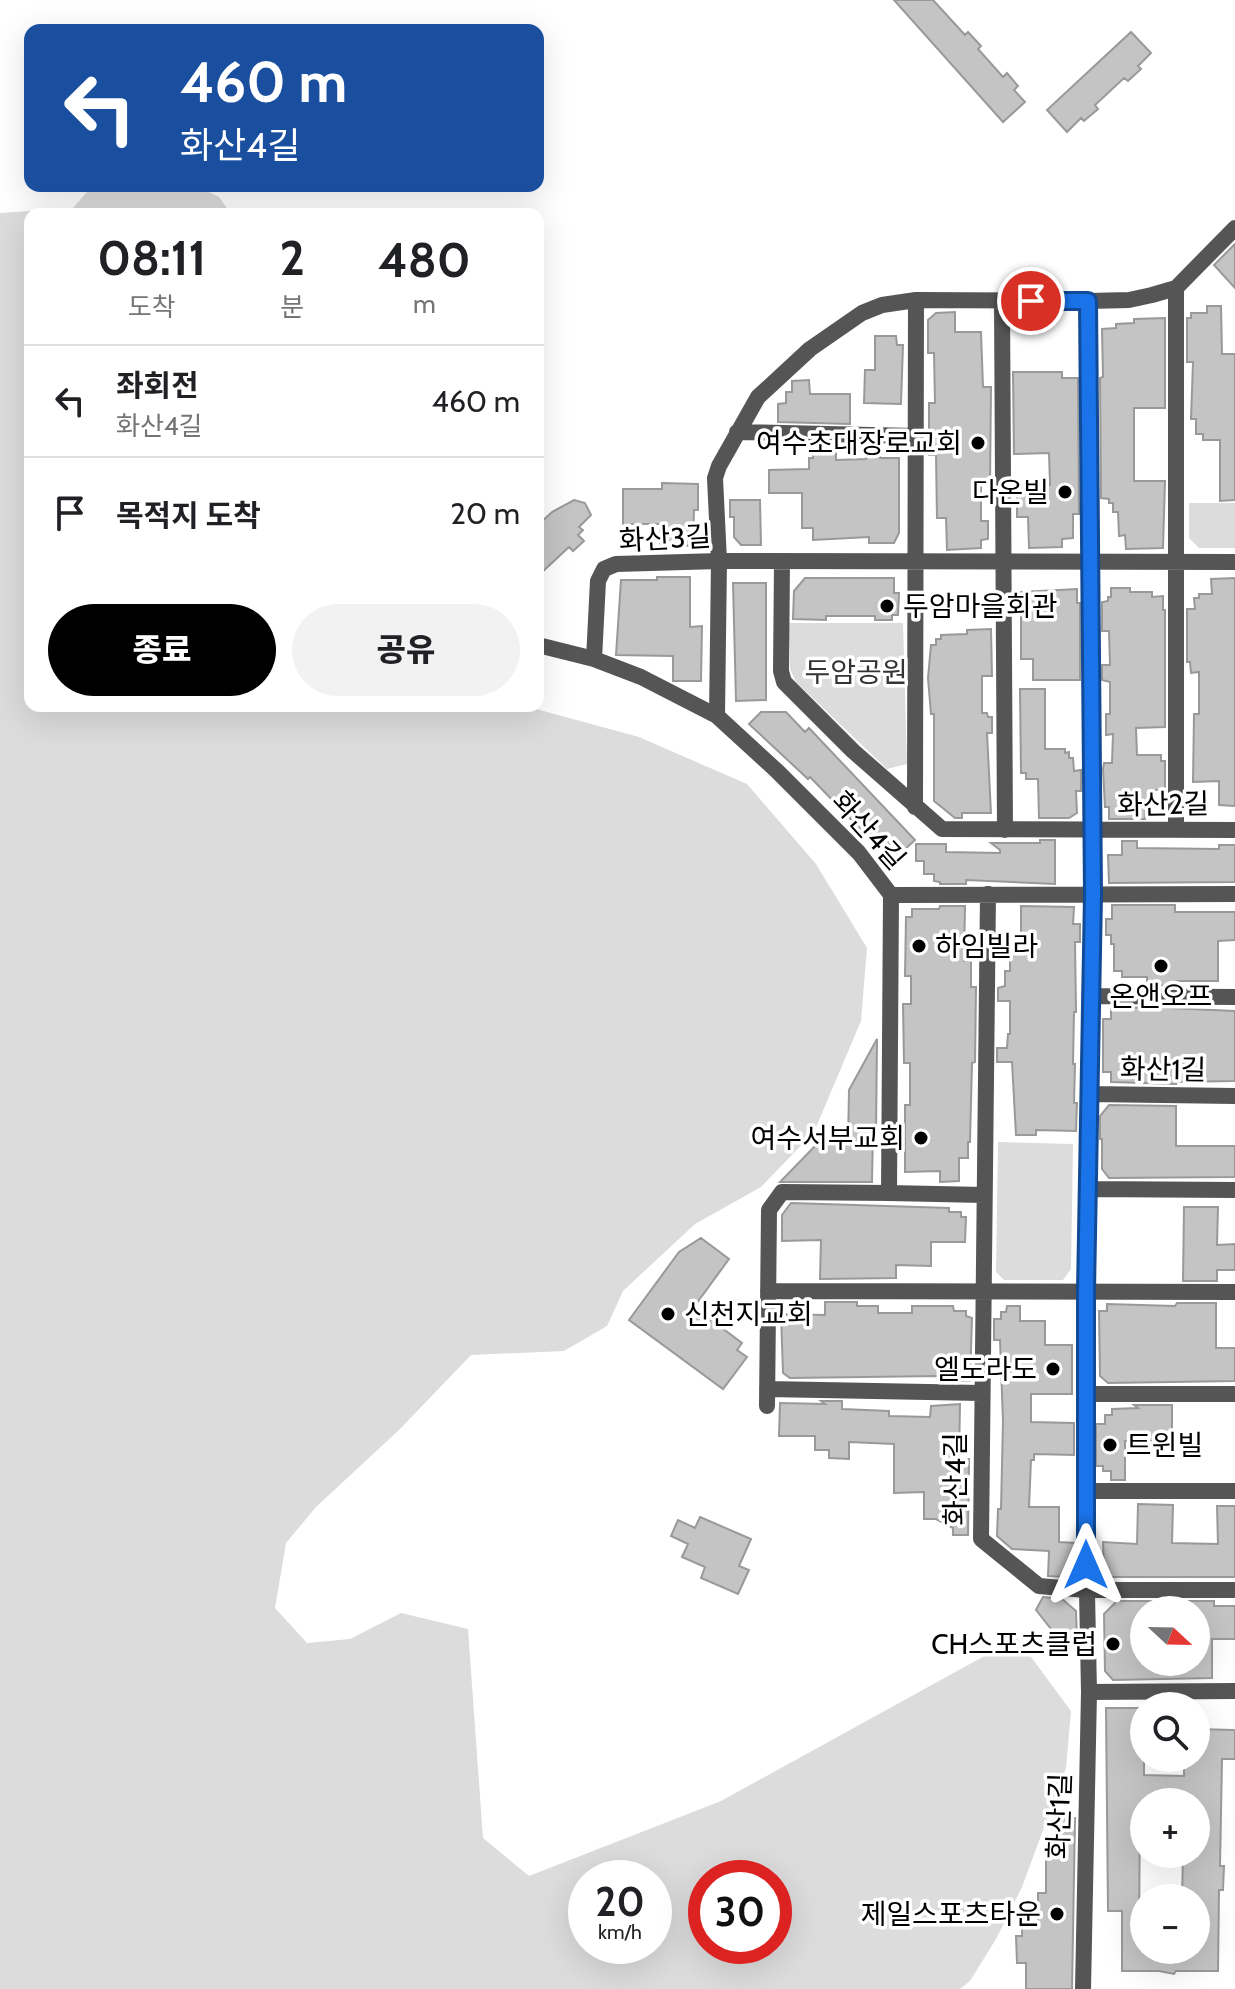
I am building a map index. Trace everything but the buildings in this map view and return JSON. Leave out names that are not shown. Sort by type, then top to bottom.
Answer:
[{"type":"street","points":[[717,716],[719,561],[715,478],[758,397],[810,349],[844,323],[882,305],[916,300],[1129,300],[1176,288],[1235,228]]},
{"type":"street","points":[[1176,288],[1176,830]]},
{"type":"street","points":[[915,807],[916,300]]},
{"type":"street","name":"화산1길","points":[[1083,1989],[1089,1692],[1085,1491],[1086,1291],[1093,894],[1088,301]]},
{"type":"street","points":[[1002,302],[1005,830]]},
{"type":"street","points":[[737,432],[915,436]]},
{"type":"street","name":"화산3길","points":[[594,659],[598,581],[604,569],[616,564],[719,561],[1235,562]]},
{"type":"street","points":[[782,562],[781,671],[784,682],[915,807],[942,829],[1092,831]]},
{"type":"street","points":[[544,646],[594,659]]},
{"type":"street","name":"화산4길","points":[[594,659],[641,677],[717,716],[859,853],[891,895],[889,1193],[782,1192],[769,1210],[767,1398],[981,1393]]},
{"type":"street","name":"화산2길","points":[[1092,831],[1235,830]]},
{"type":"street","name":"화산4길","points":[[988,894],[981,1539],[1039,1586],[1086,1590]]},
{"type":"street","points":[[891,895],[1235,894]]},
{"type":"street","points":[[1092,996],[1235,997]]},
{"type":"street","name":"화산1길","points":[[1090,1094],[1235,1096]]},
{"type":"street","points":[[1087,1189],[1235,1190]]},
{"type":"street","points":[[889,1193],[984,1195]]},
{"type":"street","points":[[768,1291],[1235,1292]]},
{"type":"street","points":[[1087,1394],[1235,1394]]},
{"type":"street","points":[[1085,1491],[1235,1491]]},
{"type":"street","points":[[1086,1590],[1235,1590]]},
{"type":"street","points":[[1089,1692],[1235,1691]]},
{"type":"green space","points":[[87,192],[209,192],[219,197],[227,208],[73,208]]},
{"type":"green space","points":[[24,211],[24,712],[544,711],[639,737],[747,784],[816,864],[867,948],[861,1021],[814,1132],[761,1187],[695,1224],[623,1291],[607,1326],[564,1351],[471,1355],[399,1430],[316,1507],[286,1543],[275,1608],[307,1643],[350,1639],[401,1613],[468,1629],[483,1838],[529,1876],[568,1861],[568,1964],[672,1964],[672,1860],[570,1860],[721,1801],[1017,1638],[1071,1711],[1066,1768],[1022,1887],[996,1939],[970,1981],[960,1989],[0,1989],[0,213]]},
{"type":"green space","points":[[1189,503],[1235,503],[1235,548],[1199,548],[1189,538]]},
{"type":"green space","name":"두암공원","points":[[789,623],[903,623],[907,764],[887,769],[796,682],[790,669]]},
{"type":"green space","points":[[998,1142],[1073,1144],[1071,1269],[1063,1280],[1004,1280],[996,1272]]},
{"type":"place","name":"여수초대장로교회","points":[[978,443]]},
{"type":"place","name":"다온빌","points":[[1065,492]]},
{"type":"place","name":"두암마을회관","points":[[887,606]]},
{"type":"place","name":"하임빌라","points":[[919,946]]},
{"type":"place","name":"온앤오프","points":[[1161,966]]},
{"type":"place","name":"여수서부교회","points":[[921,1138]]},
{"type":"place","name":"신천지교회","points":[[668,1314]]},
{"type":"place","name":"엘도라도","points":[[1053,1369]]},
{"type":"place","name":"트윈빌","points":[[1110,1445]]},
{"type":"place","name":"CH스포츠클럽","points":[[1113,1644]]},
{"type":"place","name":"제일스포츠타운","points":[[1057,1914]]},
{"type":"route","points":[[1031,301],[1088,301],[1093,894],[1087,1189],[1086,1565]]}]
